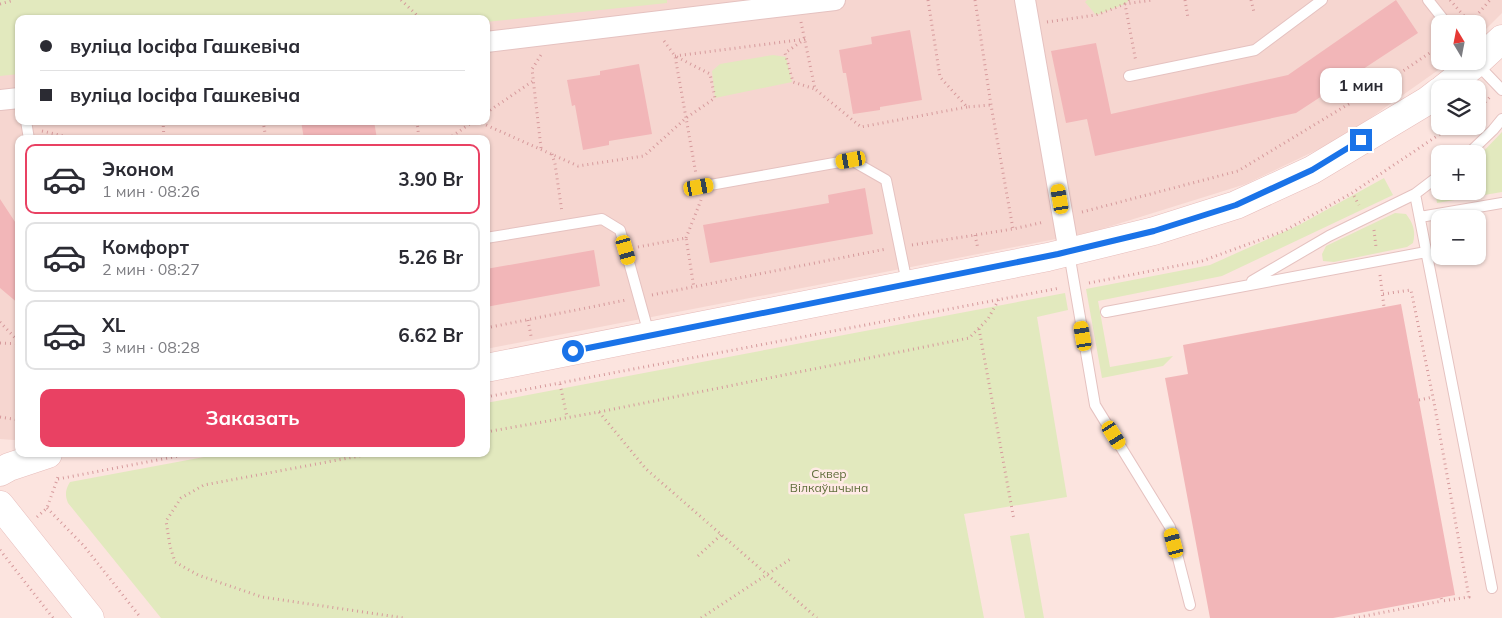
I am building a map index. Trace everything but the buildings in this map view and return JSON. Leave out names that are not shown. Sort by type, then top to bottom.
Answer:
[{"type":"street","points":[[490,41],[835,0]]},
{"type":"street","points":[[1025,0],[1069,252]]},
{"type":"street","points":[[1486,53],[1502,39]]},
{"type":"street","points":[[1453,80],[1465,70]]},
{"type":"street","points":[[0,100],[15,98]]},
{"type":"street","points":[[490,367],[1069,252],[1154,231],[1236,205],[1312,170],[1431,98]]},
{"type":"street","points":[[0,472],[8,467],[39,457]]},
{"type":"street","points":[[0,505],[90,618]]},
{"type":"lane","points":[[1134,75],[1256,50],[1322,0]]},
{"type":"lane","points":[[1428,0],[1440,15]]},
{"type":"lane","points":[[1483,70],[1502,90]]},
{"type":"lane","points":[[1477,145],[1502,119]]},
{"type":"lane","points":[[699,187],[851,160],[886,180],[907,283]]},
{"type":"lane","points":[[1245,285],[1329,236],[1415,194],[1431,182]]},
{"type":"lane","points":[[1415,194],[1492,588]]},
{"type":"lane","points":[[1420,217],[1502,202]]},
{"type":"lane","points":[[490,237],[602,219],[620,230],[649,336]]},
{"type":"lane","points":[[1069,252],[1095,405],[1170,527],[1190,605]]},
{"type":"lane","points":[[1106,312],[1426,252]]},
{"type":"path","points":[[0,4],[14,0]]},
{"type":"path","points":[[401,0],[416,15]]},
{"type":"path","points":[[928,0],[940,77],[967,107]]},
{"type":"path","points":[[976,0],[991,105],[1013,229]]},
{"type":"path","points":[[1125,4],[1129,0]]},
{"type":"path","points":[[1045,22],[1096,15],[1125,4],[1152,0]]},
{"type":"path","points":[[1184,0],[1188,18]]},
{"type":"path","points":[[1252,0],[1254,12]]},
{"type":"path","points":[[1450,0],[1462,15]]},
{"type":"path","points":[[1476,15],[1490,0]]},
{"type":"path","points":[[797,4],[806,39],[815,89]]},
{"type":"path","points":[[1125,4],[1134,75]]},
{"type":"path","points":[[541,149],[532,69],[556,33]]},
{"type":"path","points":[[675,56],[806,39]]},
{"type":"path","points":[[806,39],[785,53],[793,82],[815,89],[861,127],[967,107],[991,105]]},
{"type":"path","points":[[490,327],[900,247],[1013,229],[1238,170],[1400,73],[1431,52]]},
{"type":"path","points":[[484,125],[578,166],[644,156],[686,118],[715,98],[710,74],[675,56]]},
{"type":"path","points":[[675,56],[702,202],[686,238],[694,288]]},
{"type":"path","points":[[490,110],[533,81]]},
{"type":"path","points":[[454,135],[469,125]]},
{"type":"path","points":[[27,129],[57,135]]},
{"type":"path","points":[[490,396],[1202,261],[1284,230],[1352,193],[1439,135]]},
{"type":"path","points":[[552,154],[560,193]]},
{"type":"path","points":[[1354,196],[1359,205]]},
{"type":"path","points":[[626,250],[686,238]]},
{"type":"path","points":[[1354,618],[1442,600],[1469,597],[1412,290],[1383,294]]},
{"type":"path","points":[[490,431],[599,412],[969,338],[988,319],[1000,299]]},
{"type":"path","points":[[0,322],[15,339]]},
{"type":"path","points":[[979,328],[1014,520]]},
{"type":"path","points":[[0,342],[15,343]]},
{"type":"path","points":[[560,384],[567,417]]},
{"type":"path","points":[[1419,400],[1433,397]]},
{"type":"path","points":[[599,412],[646,469],[817,618]]},
{"type":"path","points":[[0,417],[15,419]]},
{"type":"path","points":[[141,618],[84,546],[47,508],[58,479],[172,457]]},
{"type":"path","points":[[354,457],[204,485],[181,498],[166,521],[170,546],[175,562],[198,575],[262,597],[404,618]]},
{"type":"path","points":[[698,556],[722,534]]},
{"type":"path","points":[[0,550],[53,618]]},
{"type":"path","points":[[702,618],[792,558]]},
{"type":"shaded area","points":[[0,0],[1502,0],[1502,13],[1486,29],[1486,15],[1431,15],[1431,70],[1438,70],[1342,138],[1246,184],[1092,232],[490,348],[490,135],[15,135],[15,440],[0,439]]},
{"type":"green space","points":[[0,0],[667,0],[667,3],[490,22],[490,15],[15,15],[15,74],[0,76]]},
{"type":"green space","points":[[1087,0],[1129,0],[1125,4],[1096,15],[1085,2]]},
{"type":"green space","points":[[773,55],[786,57],[792,82],[715,98],[712,71],[720,64]]},
{"type":"green space","points":[[1502,132],[1502,192],[1486,195],[1486,149]]},
{"type":"green space","points":[[1384,178],[1393,195],[1222,276],[1098,301],[1110,367],[1173,356],[1163,366],[1102,378],[1086,289],[1210,265],[1299,225]]},
{"type":"green space","points":[[1437,200],[1455,200],[1437,203]]},
{"type":"green space","points":[[1395,213],[1406,214],[1413,227],[1413,243],[1407,247],[1334,262],[1323,261],[1322,254],[1326,246]]},
{"type":"green space","name":"Сквер Вілкаўшчына","points":[[1065,293],[1068,310],[1037,317],[1067,497],[964,514],[984,618],[161,618],[68,503],[66,497],[66,490],[70,482],[204,457],[490,457],[490,402]]},
{"type":"green space","points":[[1029,533],[1044,618],[1025,618],[1010,536]]},
{"type":"route","points":[[573,351],[1058,254],[1154,231],[1236,205],[1312,170],[1361,140]]}]
